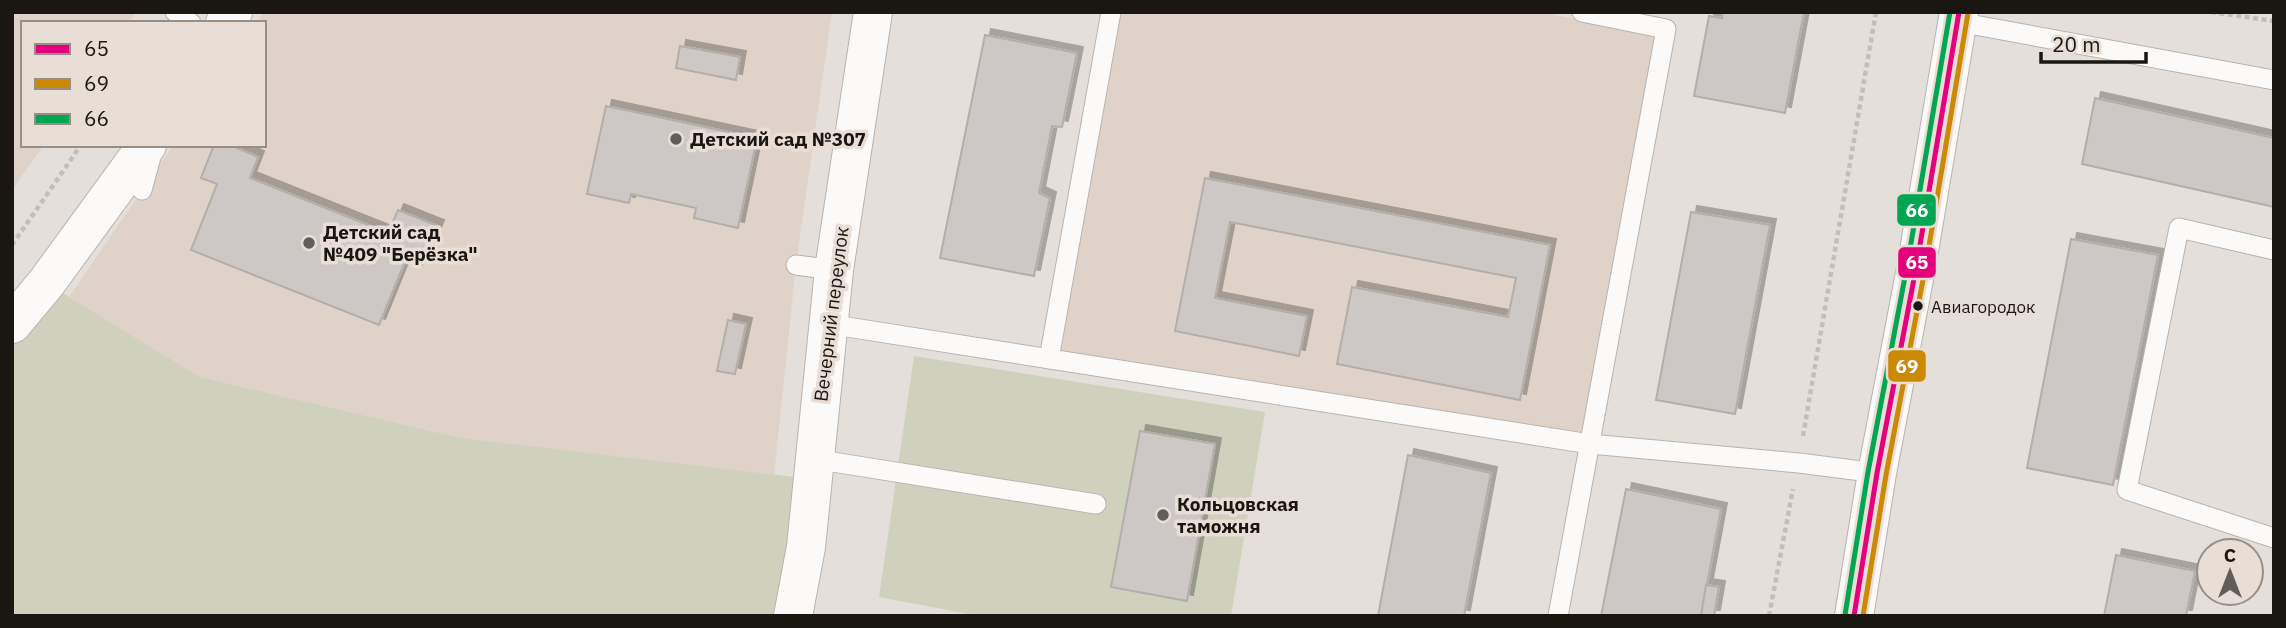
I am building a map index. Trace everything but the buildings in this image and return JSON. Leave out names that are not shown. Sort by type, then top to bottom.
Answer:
[{"type":"street","name":"Вечерний переулок","points":[[799,615],[834,270],[873,12]]},
{"type":"street","points":[[1854,616],[1959,17]]},
{"type":"street","points":[[12,324],[47,282],[146,147]]},
{"type":"lane","points":[[1049,359],[1111,12]]},
{"type":"lane","points":[[1558,616],[1666,29],[1582,12]]},
{"type":"lane","points":[[1959,17],[2274,80]]},
{"type":"lane","points":[[142,190],[153,147]]},
{"type":"lane","points":[[2274,250],[2179,228],[2127,490],[2274,538]]},
{"type":"lane","points":[[796,265],[834,270]]},
{"type":"lane","points":[[828,324],[1590,443],[1877,473]]},
{"type":"lane","points":[[814,459],[1096,504]]},
{"type":"path","points":[[1769,616],[1876,12]]},
{"type":"path","points":[[2211,12],[2274,21]]},
{"type":"path","points":[[12,245],[80,147]]},
{"type":"shaded area","points":[[12,12],[136,12],[130,21],[21,21],[21,147],[43,147],[12,190]]},
{"type":"shaded area","points":[[264,12],[832,12],[796,265],[774,476],[461,438],[200,377],[69,297],[172,147],[266,147],[266,21],[258,21]]},
{"type":"shaded area","points":[[1119,12],[1539,12],[1657,35],[1585,435],[1056,353]]},
{"type":"green space","points":[[47,282],[200,377],[461,438],[812,479],[789,616],[12,616],[12,331]]},
{"type":"green space","points":[[914,356],[1265,412],[1231,616],[979,616],[879,597]]},
{"type":"transit line","name":"66","points":[[1845,615],[1950,12]]},
{"type":"transit line","name":"65","points":[[1854,616],[1959,12]]},
{"type":"transit line","name":"69","points":[[1863,616],[1968,13]]},
{"type":"place","name":"Детский сад №307","points":[[676,139]]},
{"type":"place","name":"Детский сад №409 \"Берёзка\"","points":[[309,243]]},
{"type":"place","name":"Авиагородок","points":[[1918,306]]},
{"type":"place","name":"Кольцовская таможня","points":[[1163,515]]}]
